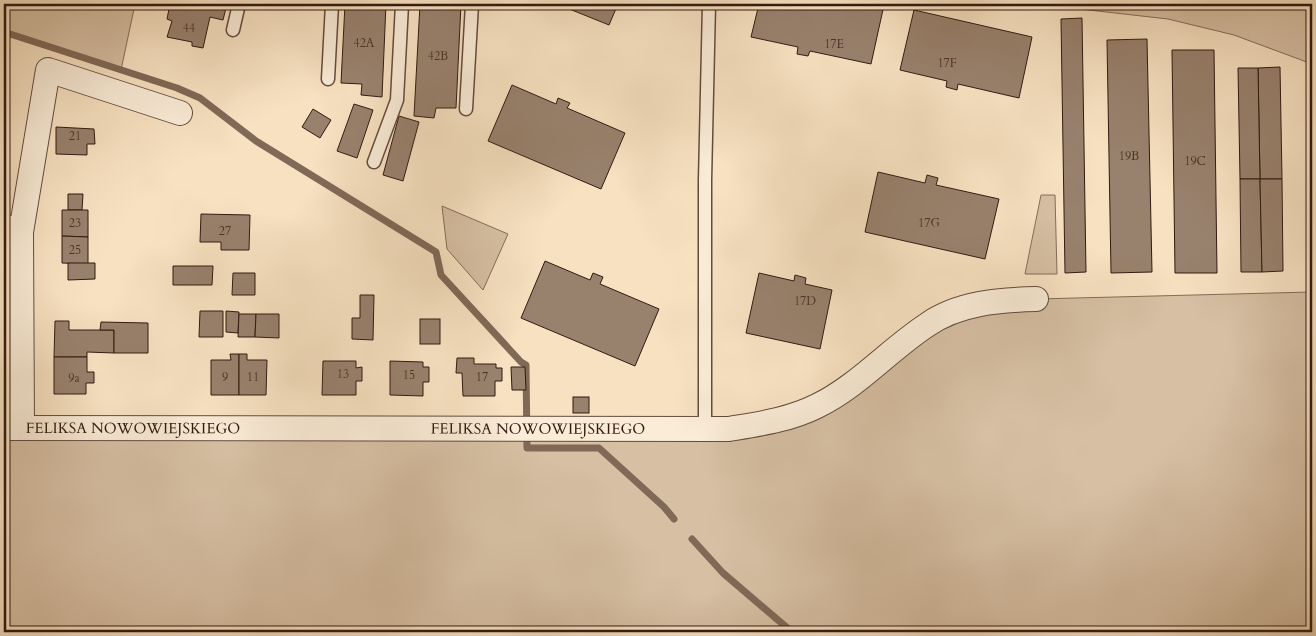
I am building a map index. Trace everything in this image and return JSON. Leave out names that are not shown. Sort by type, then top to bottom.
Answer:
[{"type":"street","points":[[13,428],[13,229],[48,70],[180,113]]},
{"type":"street","name":"FELIKSA NOWOWIEJSKIEGO","points":[[13,428],[729,429],[794,416],[818,406],[843,390],[927,324],[956,310],[1008,300],[1036,299]]},
{"type":"lane","points":[[233,30],[239,4]]},
{"type":"lane","points":[[328,79],[332,4]]},
{"type":"lane","points":[[374,162],[397,100],[402,4]]},
{"type":"lane","points":[[466,109],[472,4]]},
{"type":"lane","points":[[705,429],[705,180],[709,4]]},
{"type":"shaded area","points":[[4,4],[135,4],[121,70],[4,32]]},
{"type":"shaded area","points":[[1036,4],[1312,4],[1312,64],[1234,35],[1168,19]]},
{"type":"shaded area","points":[[1041,195],[1055,195],[1057,274],[1025,274]]},
{"type":"shaded area","points":[[442,206],[508,234],[483,290],[447,249]]},
{"type":"shaded area","points":[[1312,292],[1312,632],[4,632],[4,428],[515,429],[794,416],[927,324],[1036,299]]},
{"type":"building","points":[[170,4],[227,4],[223,20],[210,17],[203,48],[192,46],[192,42],[167,37],[172,21],[167,19]]},
{"type":"building","points":[[345,4],[386,4],[382,97],[361,95],[362,84],[341,83]]},
{"type":"building","points":[[420,4],[461,4],[456,108],[436,108],[434,118],[414,116]]},
{"type":"building","points":[[557,4],[618,4],[609,25]]},
{"type":"building","points":[[759,4],[884,5],[871,64],[810,51],[808,56],[797,54],[798,47],[751,37]]},
{"type":"building","points":[[914,10],[1032,37],[1019,98],[958,84],[957,90],[946,87],[947,81],[900,70]]},
{"type":"building","points":[[1082,18],[1086,272],[1065,273],[1061,19]]},
{"type":"building","points":[[1147,39],[1152,272],[1111,273],[1107,40]]},
{"type":"building","points":[[1172,50],[1214,50],[1217,273],[1175,273]]},
{"type":"building","points":[[1280,67],[1282,179],[1260,179],[1258,68]]},
{"type":"building","points":[[1238,68],[1258,68],[1260,179],[1240,179]]},
{"type":"building","points":[[1308,77],[1312,77],[1312,271],[1309,271]]},
{"type":"building","points":[[512,85],[556,104],[558,98],[570,103],[567,108],[625,133],[601,189],[488,141]]},
{"type":"building","points":[[354,104],[373,110],[357,158],[337,151]]},
{"type":"building","points":[[313,109],[331,120],[320,138],[302,127]]},
{"type":"building","points":[[399,116],[419,122],[403,181],[383,175]]},
{"type":"building","points":[[56,127],[94,129],[95,144],[87,144],[87,155],[56,154]]},
{"type":"building","points":[[878,172],[925,183],[927,175],[938,178],[936,185],[999,199],[985,259],[865,232]]},
{"type":"building","points":[[1240,179],[1260,179],[1262,272],[1241,272]]},
{"type":"building","points":[[1260,179],[1282,179],[1283,271],[1262,272]]},
{"type":"building","points":[[68,194],[83,194],[82,210],[68,210]]},
{"type":"building","points":[[62,210],[88,210],[88,237],[62,236]]},
{"type":"building","points":[[201,214],[250,215],[249,250],[221,250],[221,242],[200,242]]},
{"type":"building","points":[[62,236],[88,237],[88,264],[62,263]]},
{"type":"building","points":[[545,261],[590,280],[593,273],[603,277],[600,284],[659,309],[635,366],[521,318]]},
{"type":"building","points":[[68,263],[95,263],[95,279],[68,280]]},
{"type":"building","points":[[173,266],[213,266],[212,285],[173,285]]},
{"type":"building","points":[[233,273],[255,273],[255,295],[232,295]]},
{"type":"building","points":[[759,273],[794,281],[795,275],[806,278],[805,284],[832,290],[820,349],[746,333]]},
{"type":"building","points":[[360,295],[374,295],[373,340],[352,339],[352,318],[360,318]]},
{"type":"building","points":[[200,311],[223,311],[223,337],[199,337]]},
{"type":"building","points":[[226,311],[239,312],[238,333],[226,332]]},
{"type":"building","points":[[239,314],[256,314],[255,337],[238,337]]},
{"type":"building","points":[[256,314],[279,314],[279,338],[255,337]]},
{"type":"building","points":[[420,319],[440,319],[440,344],[420,344]]},
{"type":"building","points":[[55,321],[69,321],[69,330],[114,330],[114,353],[87,352],[87,357],[54,357]]},
{"type":"building","points":[[101,322],[148,323],[148,353],[114,353],[114,330],[100,330]]},
{"type":"building","points":[[230,354],[239,354],[239,395],[211,395],[211,360],[231,360]]},
{"type":"building","points":[[239,354],[247,354],[247,360],[267,360],[266,395],[239,395]]},
{"type":"building","points":[[54,357],[87,357],[87,372],[94,372],[94,383],[86,383],[86,394],[54,394]]},
{"type":"building","points":[[457,358],[474,358],[474,364],[496,364],[496,368],[502,368],[502,381],[495,381],[495,396],[463,396],[462,373],[456,373]]},
{"type":"building","points":[[323,361],[356,361],[356,368],[362,367],[362,381],[356,381],[356,395],[322,395]]},
{"type":"building","points":[[390,361],[423,362],[423,367],[429,367],[429,382],[423,382],[423,396],[390,395]]},
{"type":"building","points":[[511,367],[525,367],[526,390],[512,390]]},
{"type":"building","points":[[573,397],[589,397],[589,413],[573,413]]},
{"type":"waterway","points":[[4,32],[177,88],[200,98],[256,141],[436,252],[441,275],[521,362],[526,365],[527,448],[599,448],[664,507],[674,519]]},
{"type":"waterway","points":[[692,539],[723,573],[792,632]]}]
